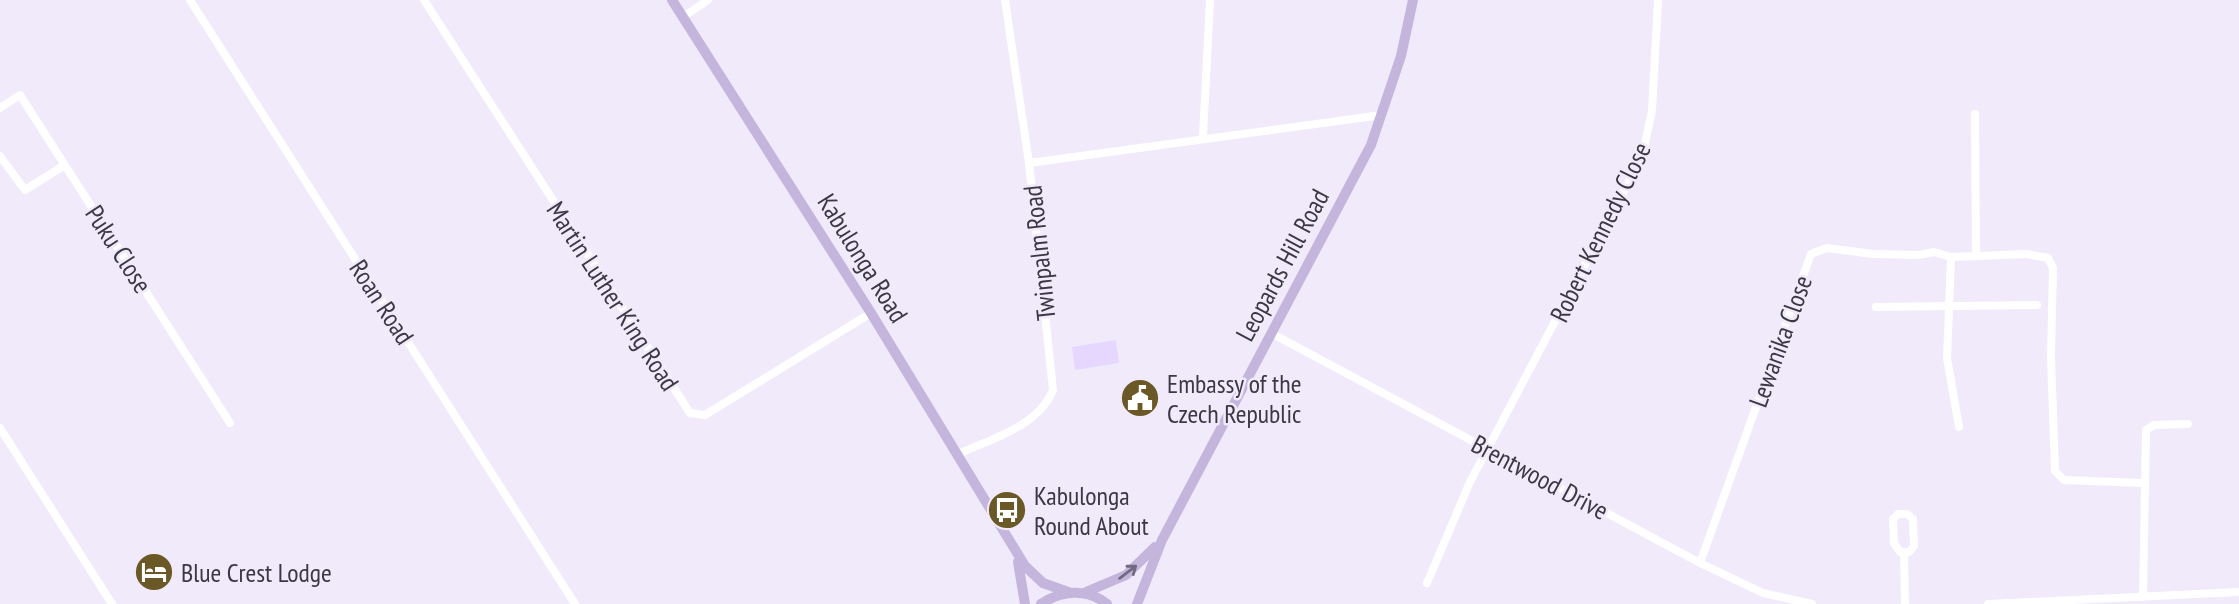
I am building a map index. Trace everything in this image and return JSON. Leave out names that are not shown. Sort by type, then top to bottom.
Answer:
[{"type":"main road","name":"Kabulonga Road","points":[[672,0],[871,313],[1031,574],[1043,583],[1071,593]]},
{"type":"main road","name":"Leopards Hill Road","points":[[1137,604],[1162,540],[1371,145],[1401,56],[1413,0]]},
{"type":"main road","name":"Leopards Hill Road","points":[[1086,592],[1126,575],[1162,540]]},
{"type":"main road","name":"Kabulonga Road","points":[[1011,543],[1023,579],[1025,604]]},
{"type":"main road","points":[[1041,604],[1071,593],[1086,592],[1107,604]]},
{"type":"street","name":"Roan Road","points":[[190,0],[575,604]]},
{"type":"street","name":"Martin Luther King Road","points":[[424,0],[675,394],[691,413],[705,415],[871,313]]},
{"type":"street","points":[[683,17],[708,0]]},
{"type":"street","name":"Twinpalm Road","points":[[958,454],[1027,421],[1049,399],[1053,390],[1029,163],[1005,0]]},
{"type":"street","points":[[1203,137],[1210,0]]},
{"type":"street","name":"Robert Kennedy Close","points":[[1426,583],[1487,449],[1645,149],[1652,111],[1658,0]]},
{"type":"street","name":"Puku Close","points":[[0,107],[20,95],[230,423]]},
{"type":"street","points":[[1975,114],[1976,254]]},
{"type":"street","points":[[1029,163],[1203,137],[1382,115]]},
{"type":"street","points":[[0,156],[25,190],[65,165]]},
{"type":"street","name":"Lewanika Close","points":[[1700,563],[1811,254],[1828,248],[1884,254],[1934,252],[1951,257]]},
{"type":"street","points":[[1959,427],[1947,358],[1951,257],[1976,254],[2038,255],[2048,258],[2053,268],[2051,357],[2054,462],[2059,478],[2143,483]]},
{"type":"street","points":[[1876,307],[2037,305]]},
{"type":"street","name":"Brentwood Drive","points":[[1273,334],[1700,563],[1763,593],[1812,604]]},
{"type":"street","points":[[2143,597],[2146,430],[2154,425],[2188,424]]},
{"type":"street","points":[[0,428],[112,604]]},
{"type":"street","points":[[1907,513],[1913,519],[1914,546],[1904,553],[1898,550],[1894,543],[1893,519],[1898,514],[1907,513]]},
{"type":"street","points":[[1904,553],[1905,604]]},
{"type":"street","points":[[1988,604],[2239,592]]},
{"type":"shaded area","points":[[1116,340],[1119,363],[1075,370],[1072,347]]},
{"type":"place","name":"Embassy of the Czech Republic","points":[[1140,398]]},
{"type":"place","name":"Kabulonga Round About","points":[[1007,510]]},
{"type":"place","name":"Blue Crest Lodge","points":[[154,572]]}]
